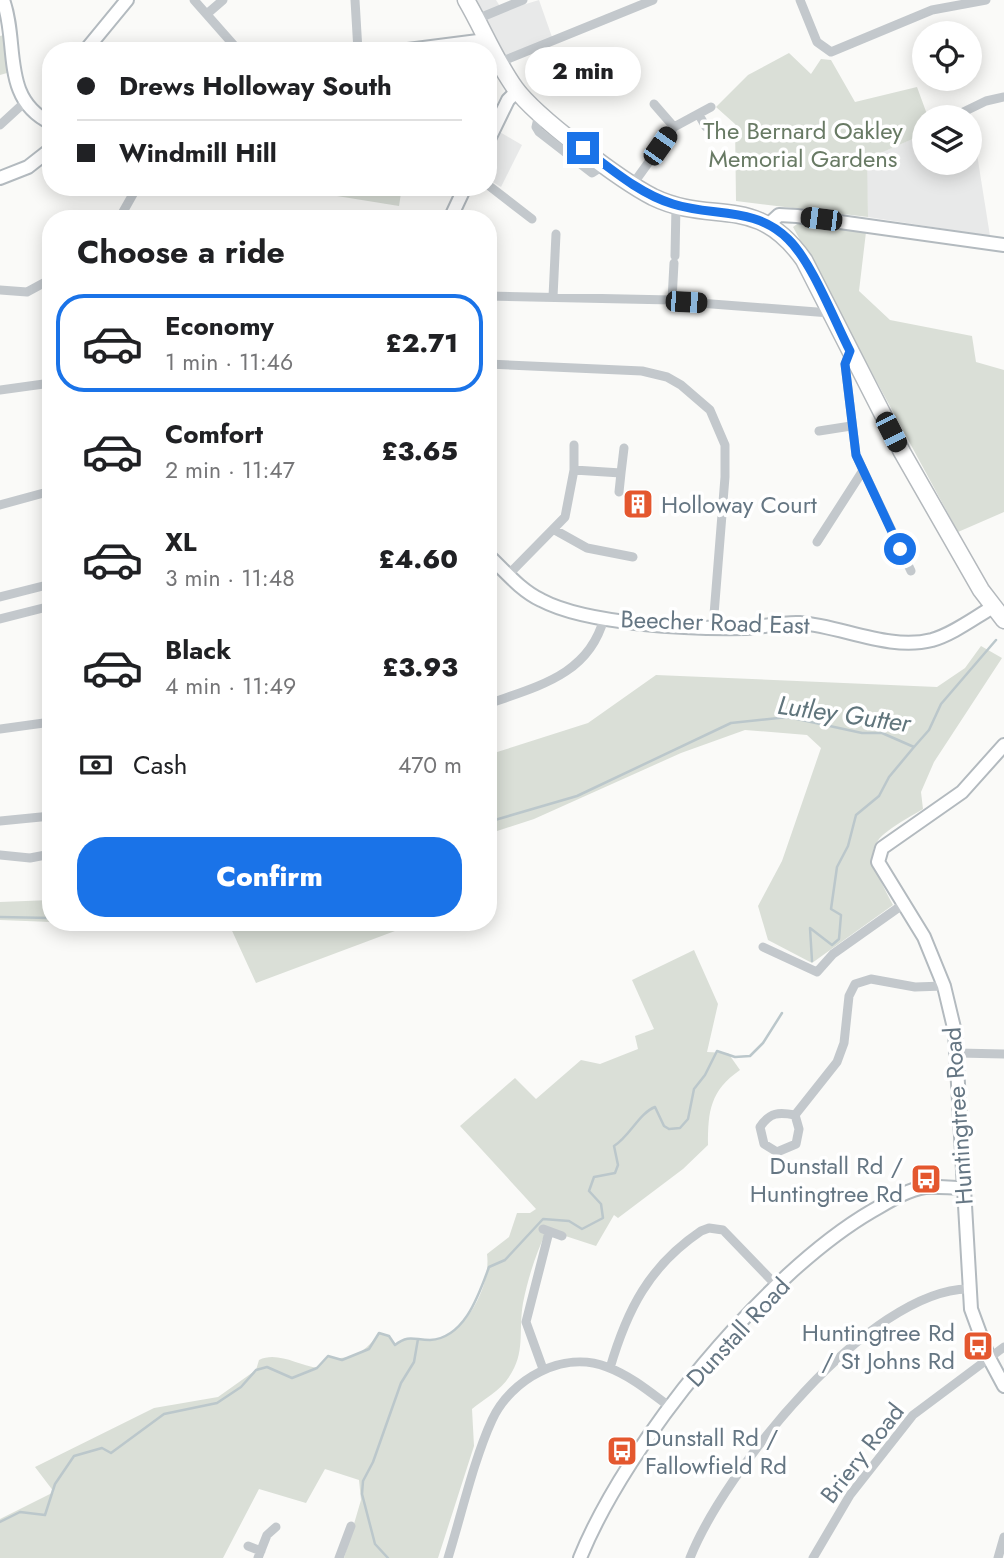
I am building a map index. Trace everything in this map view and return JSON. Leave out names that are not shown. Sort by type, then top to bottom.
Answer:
[{"type":"highway","points":[[466,0],[486,40]]},
{"type":"highway","points":[[498,63],[517,91],[539,114],[634,184],[676,205],[736,213],[768,225],[789,239],[804,260],[902,452],[993,607],[1004,620]]},
{"type":"street","points":[[3,0],[9,25],[12,67],[24,103],[42,116]]},
{"type":"street","points":[[92,42],[127,0]]},
{"type":"street","points":[[194,0],[232,42]]},
{"type":"street","points":[[208,13],[223,0]]},
{"type":"street","points":[[355,0],[357,42]]},
{"type":"street","points":[[477,19],[523,0]]},
{"type":"street","points":[[498,63],[636,3],[653,0]]},
{"type":"street","points":[[800,0],[817,41],[831,52],[932,10],[986,0]]},
{"type":"street","points":[[470,42],[486,40]]},
{"type":"street","points":[[497,125],[517,91]]},
{"type":"street","points":[[978,105],[1004,97]]},
{"type":"street","points":[[0,125],[24,103]]},
{"type":"street","points":[[654,104],[674,127]]},
{"type":"street","points":[[634,184],[674,127],[711,107]]},
{"type":"street","points":[[699,115],[706,127]]},
{"type":"street","points":[[0,178],[28,167],[42,156]]},
{"type":"street","points":[[497,192],[532,219]]},
{"type":"street","points":[[497,296],[672,300],[676,205]]},
{"type":"street","points":[[768,225],[779,215],[797,216],[1004,245]]},
{"type":"street","points":[[553,298],[556,234]]},
{"type":"street","points":[[0,290],[27,292],[42,284]]},
{"type":"street","points":[[686,302],[830,313]]},
{"type":"street","points":[[850,351],[845,364],[851,426],[862,472],[911,570]]},
{"type":"street","points":[[497,364],[642,371],[667,377],[681,385],[710,410],[724,445],[725,477],[713,627]]},
{"type":"street","points":[[0,390],[42,384]]},
{"type":"street","points":[[819,431],[851,426]]},
{"type":"street","points":[[508,575],[565,517],[570,505],[574,445]]},
{"type":"street","points":[[619,492],[624,448]]},
{"type":"street","points":[[574,470],[621,473]]},
{"type":"street","points":[[817,542],[862,472]]},
{"type":"street","points":[[0,505],[42,493]]},
{"type":"street","points":[[553,529],[587,548],[633,557]]},
{"type":"street","name":"Beecher Road East","points":[[497,564],[540,600],[562,609],[604,618],[713,627],[801,623],[888,640],[919,642],[943,635],[993,607]]},
{"type":"street","points":[[0,597],[42,586]]},
{"type":"street","points":[[0,619],[42,608]]},
{"type":"street","points":[[497,701],[558,679],[570,671],[589,652],[604,618]]},
{"type":"street","points":[[0,729],[42,723]]},
{"type":"street","name":"Huntingtree Road","points":[[1004,744],[962,792],[887,844],[878,858],[883,873],[905,903],[924,937],[944,986],[958,1053],[968,1289],[976,1328],[1004,1385]]},
{"type":"street","points":[[0,821],[42,817]]},
{"type":"street","points":[[0,855],[30,858],[42,856]]},
{"type":"street","points":[[762,947],[817,972],[833,954],[905,903]]},
{"type":"street","points":[[795,1115],[837,1062],[844,1043],[849,996],[858,981],[944,986]]},
{"type":"street","points":[[958,1053],[1004,1054]]},
{"type":"street","points":[[783,1112],[795,1115],[799,1129],[796,1144],[777,1152],[764,1144],[760,1127],[767,1118],[783,1112]]},
{"type":"street","name":"Dunstall Road","points":[[580,1558],[612,1494],[670,1407],[721,1344],[778,1287],[825,1242],[898,1196],[925,1187],[963,1188]]},
{"type":"street","points":[[610,1367],[621,1332],[638,1296],[687,1241],[701,1231],[709,1228],[723,1230],[778,1287]]},
{"type":"street","points":[[543,1369],[526,1322],[546,1231],[562,1236]]},
{"type":"street","points":[[690,1558],[709,1514],[748,1460],[850,1346],[879,1322],[913,1303],[949,1289],[968,1289]]},
{"type":"street","name":"Briery Road","points":[[813,1558],[850,1495],[913,1415],[1004,1347]]},
{"type":"street","points":[[448,1558],[492,1420],[519,1385],[543,1369],[579,1362],[610,1367],[636,1381],[670,1407]]},
{"type":"street","points":[[339,1558],[351,1526]]},
{"type":"street","points":[[248,1546],[259,1555],[267,1535],[276,1527]]},
{"type":"street","points":[[998,1558],[1004,1537]]},
{"type":"shaded area","points":[[472,0],[496,0],[503,11],[539,0],[552,37],[501,60],[497,52],[497,42],[492,42]]},
{"type":"shaded area","points":[[498,131],[522,145],[501,187],[497,185]]},
{"type":"shaded area","points":[[912,139],[912,175],[980,175],[990,236],[868,217],[866,159]]},
{"type":"green space","points":[[4,35],[7,73],[0,75],[0,36]]},
{"type":"green space","name":"The Bernard Oakley Memorial Gardens","points":[[789,53],[811,74],[821,59],[831,60],[855,102],[912,88],[912,91],[918,91],[924,105],[912,105],[912,139],[867,159],[868,217],[736,201],[735,124],[716,107],[748,75]]},
{"type":"green space","points":[[337,196],[401,196],[399,206]]},
{"type":"green space","points":[[800,222],[866,232],[859,291],[890,320],[972,336],[976,362],[1004,370],[1004,512],[958,532],[793,227]]},
{"type":"green space","points":[[981,646],[1002,658],[934,762],[921,792],[923,809],[889,830],[874,847],[876,869],[893,905],[812,963],[768,940],[758,906],[782,861],[821,748],[807,735],[745,730],[681,753],[534,819],[497,831],[497,752],[588,723],[656,675],[937,687],[965,668]]},
{"type":"green space","points":[[42,900],[42,922],[0,920],[0,902]]},
{"type":"green space","points":[[232,931],[395,931],[256,983]]},
{"type":"green space","points":[[694,950],[718,1004],[707,1052],[728,1053],[740,1070],[722,1086],[713,1103],[708,1145],[683,1169],[618,1218],[614,1215],[596,1246],[547,1230],[525,1294],[518,1359],[501,1386],[472,1409],[474,1446],[438,1558],[344,1558],[361,1500],[359,1480],[325,1469],[306,1503],[259,1489],[223,1558],[0,1558],[0,1519],[54,1492],[35,1467],[154,1408],[218,1397],[256,1370],[259,1360],[273,1357],[317,1368],[328,1356],[343,1358],[357,1354],[379,1333],[389,1336],[395,1344],[413,1338],[435,1339],[452,1331],[470,1314],[482,1290],[486,1278],[487,1254],[509,1237],[517,1213],[530,1213],[536,1209],[460,1126],[515,1078],[536,1099],[581,1060],[600,1064],[638,1049],[635,1036],[654,1029],[632,980]]},
{"type":"waterway","name":"Lutley Gutter","points":[[497,819],[577,796],[731,723],[788,717],[862,733],[882,733],[914,747],[929,730],[941,704],[996,640]]},
{"type":"waterway","points":[[812,961],[810,928],[832,945],[839,939],[841,915],[831,909],[837,867],[848,846],[856,815],[879,796],[889,777],[914,747]]},
{"type":"waterway","name":"Lutley Gutter","points":[[0,917],[42,918]]},
{"type":"waterway","points":[[0,1522],[20,1512],[45,1515],[55,1484],[74,1456],[102,1448],[111,1453],[164,1414],[217,1403],[241,1387],[256,1370],[267,1367],[292,1378],[317,1368],[328,1356],[342,1360],[369,1349],[379,1333],[389,1336],[395,1345],[408,1339],[430,1340],[453,1332],[469,1313],[489,1267],[505,1260],[543,1219],[569,1221],[582,1229],[603,1218],[601,1204],[589,1191],[594,1177],[615,1173],[618,1165],[614,1146],[644,1114],[655,1107],[664,1126],[669,1129],[680,1128],[688,1119],[694,1089],[705,1075],[717,1051],[735,1057],[750,1056],[763,1043],[782,1013]]},
{"type":"waterway","points":[[388,1558],[375,1544],[362,1494],[363,1481],[373,1462],[401,1383],[414,1362],[418,1339]]},
{"type":"place","name":"Holloway Court","points":[[638,504]]},
{"type":"place","name":"Dunstall Rd / Huntingtree Rd","points":[[926,1179]]},
{"type":"place","name":"Huntingtree Rd / St Johns Rd","points":[[978,1346]]},
{"type":"place","name":"Dunstall Rd / Fallowfield Rd","points":[[622,1451]]},
{"type":"route","points":[[583,148],[653,196],[676,205],[755,218],[789,239],[804,260],[850,351],[845,364],[856,455],[900,549]]}]
